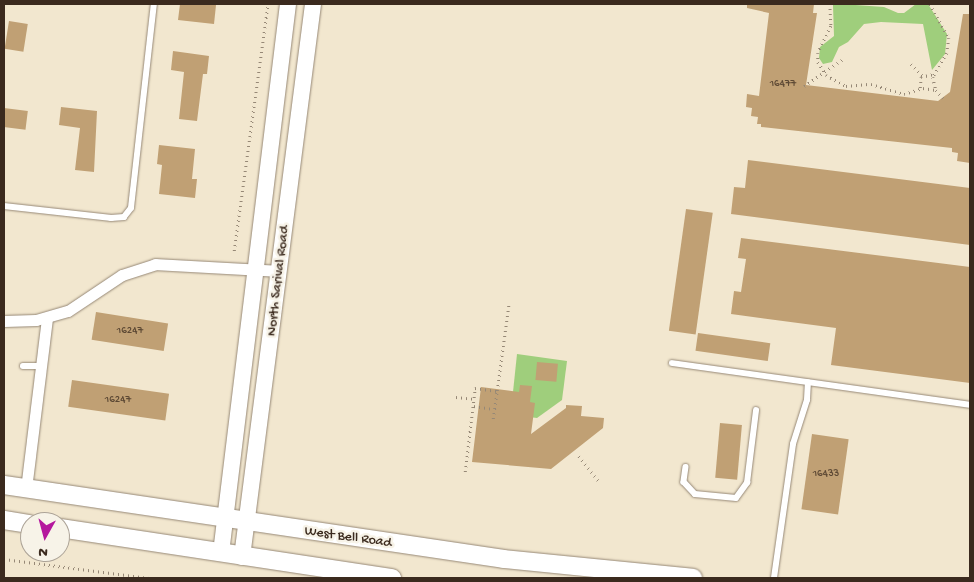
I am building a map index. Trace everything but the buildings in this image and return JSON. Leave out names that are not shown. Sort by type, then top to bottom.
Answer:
[{"type":"main road","name":"North Sarival Road","points":[[221,553],[254,269],[288,4]]},
{"type":"main road","name":"North Sarival Road","points":[[242,557],[313,4]]},
{"type":"main road","name":"West Bell Road","points":[[4,485],[226,520],[504,559],[640,576],[693,578]]},
{"type":"main road","points":[[4,520],[20,522]]},
{"type":"main road","points":[[70,530],[242,557],[392,578]]},
{"type":"street","points":[[4,321],[47,318],[83,303],[122,275],[155,264],[280,271]]},
{"type":"street","points":[[26,489],[47,318]]},
{"type":"lane","points":[[4,206],[111,218],[124,217],[131,208],[154,4]]},
{"type":"lane","points":[[672,363],[970,405]]},
{"type":"lane","points":[[23,366],[41,366]]},
{"type":"lane","points":[[774,578],[793,444],[807,400],[808,383]]},
{"type":"lane","points":[[686,467],[684,482],[694,494],[736,498],[747,483],[756,411]]},
{"type":"path","points":[[234,251],[268,4]]},
{"type":"path","points":[[830,4],[831,26],[818,53],[818,62],[824,73],[846,86],[871,84],[904,94],[920,88],[936,90]]},
{"type":"path","points":[[930,4],[949,38],[946,57],[934,74],[936,90],[943,98]]},
{"type":"path","points":[[804,86],[843,59]]},
{"type":"path","points":[[911,64],[923,76]]},
{"type":"path","points":[[923,76],[934,74]]},
{"type":"path","points":[[920,88],[923,76]]},
{"type":"path","points":[[493,418],[509,302]]},
{"type":"path","points":[[465,472],[475,388],[497,391]]},
{"type":"path","points":[[456,397],[474,399]]},
{"type":"path","points":[[473,406],[494,409]]},
{"type":"path","points":[[578,456],[599,482]]},
{"type":"path","points":[[4,558],[149,578]]},
{"type":"green space","points":[[916,4],[928,4],[947,34],[945,54],[932,70],[923,24],[881,22],[864,24],[848,42],[839,47],[832,62],[823,64],[819,58],[820,47],[834,36],[833,5],[884,7],[898,13],[904,13]]},
{"type":"green space","points":[[517,354],[567,361],[562,400],[537,418],[514,415],[511,411]]}]
